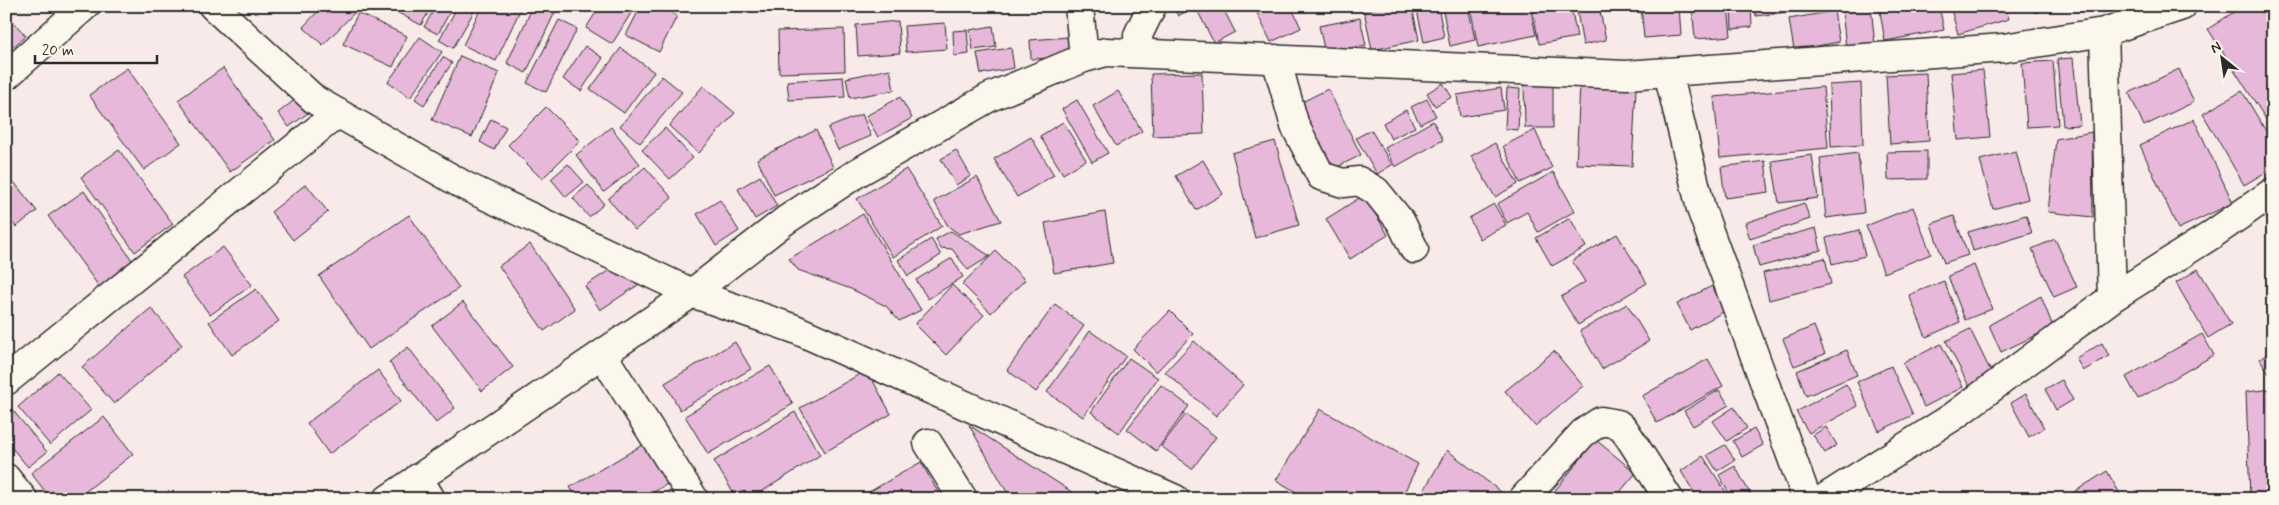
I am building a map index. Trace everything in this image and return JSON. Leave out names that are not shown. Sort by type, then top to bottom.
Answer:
[{"type":"street","points":[[6,76],[85,6]]},
{"type":"street","points":[[213,6],[315,100],[465,186],[692,293],[795,329],[1176,499]]},
{"type":"street","points":[[1079,6],[1084,58]]},
{"type":"street","points":[[1139,52],[1138,35],[1152,6]]},
{"type":"street","points":[[388,499],[424,489],[602,354],[692,293],[786,220],[857,173],[990,97],[1084,58],[1106,52],[1139,52],[1626,75],[2004,48],[2182,6]]},
{"type":"street","points":[[2111,22],[2112,298]]},
{"type":"street","points":[[1276,59],[1295,126],[1321,176],[1343,183],[1359,181],[1376,191],[1401,222],[1414,249]]},
{"type":"street","points":[[1668,72],[1701,209],[1807,499]]},
{"type":"street","points":[[6,381],[338,114]]},
{"type":"street","points":[[1822,499],[1954,416],[2112,298],[2210,236],[2273,192]]},
{"type":"street","points":[[602,354],[694,499]]},
{"type":"street","points":[[1523,499],[1583,433],[1601,421],[1618,424],[1624,429],[1669,499]]},
{"type":"street","points":[[928,443],[964,499]]},
{"type":"street","points":[[6,478],[24,499]]},
{"type":"building","points":[[323,6],[355,6],[358,9],[323,45],[303,27]]},
{"type":"building","points":[[392,6],[432,6],[421,25],[391,9]]},
{"type":"building","points":[[436,6],[453,6],[438,34],[424,27]]},
{"type":"building","points":[[458,6],[477,6],[453,48],[439,40]]},
{"type":"building","points":[[482,6],[522,6],[496,61],[463,45]]},
{"type":"building","points":[[533,6],[558,6],[526,73],[507,63]]},
{"type":"building","points":[[600,6],[621,6],[631,13],[612,44],[586,28]]},
{"type":"building","points":[[641,6],[658,6],[677,16],[659,52],[626,35]]},
{"type":"building","points":[[1177,6],[1191,6],[1192,8],[1178,16],[1174,8]]},
{"type":"building","points":[[1195,6],[1222,6],[1235,32],[1214,43]]},
{"type":"building","points":[[1271,6],[1291,6],[1301,28],[1271,42],[1257,13]]},
{"type":"building","points":[[1387,6],[1412,6],[1419,40],[1372,50],[1364,11]]},
{"type":"building","points":[[1416,6],[1438,6],[1444,37],[1424,42]]},
{"type":"building","points":[[1442,6],[1468,6],[1475,40],[1450,46]]},
{"type":"building","points":[[1470,6],[1530,6],[1536,35],[1478,47]]},
{"type":"building","points":[[1532,6],[1571,6],[1577,37],[1539,44]]},
{"type":"building","points":[[1576,6],[1599,6],[1606,40],[1583,45]]},
{"type":"building","points":[[1641,6],[1679,6],[1681,35],[1644,38]]},
{"type":"building","points":[[1692,6],[1728,6],[1731,36],[1695,39]]},
{"type":"building","points":[[1731,6],[1751,6],[1752,27],[1732,29]]},
{"type":"building","points":[[1755,6],[1827,6],[1827,7],[1756,16]]},
{"type":"building","points":[[1879,6],[1939,6],[1944,30],[1885,41]]},
{"type":"building","points":[[1950,6],[2005,6],[2009,19],[1958,34]]},
{"type":"building","points":[[2031,6],[2049,6],[2035,13]]},
{"type":"building","points":[[2243,6],[2269,6],[2273,13],[2273,130],[2208,29]]},
{"type":"building","points":[[1871,7],[1875,45],[1846,48],[1842,10]]},
{"type":"building","points":[[1834,11],[1839,42],[1794,50],[1789,19]]},
{"type":"building","points":[[358,13],[407,36],[393,67],[343,44]]},
{"type":"building","points":[[6,14],[26,36],[6,53]]},
{"type":"building","points":[[1360,18],[1366,45],[1325,53],[1319,26]]},
{"type":"building","points":[[559,20],[577,29],[546,92],[527,83]]},
{"type":"building","points":[[898,21],[900,53],[858,56],[856,25]]},
{"type":"building","points":[[945,23],[947,49],[906,52],[904,26]]},
{"type":"building","points":[[993,26],[996,47],[973,50],[970,30]]},
{"type":"building","points":[[844,29],[845,71],[779,73],[778,31]]},
{"type":"building","points":[[967,30],[969,54],[954,56],[953,31]]},
{"type":"building","points":[[420,37],[442,52],[410,98],[388,82]]},
{"type":"building","points":[[1068,37],[1069,57],[1031,59],[1030,40]]},
{"type":"building","points":[[585,46],[603,58],[581,91],[563,79]]},
{"type":"building","points":[[621,48],[654,72],[624,113],[590,89]]},
{"type":"building","points":[[1011,48],[1014,68],[981,74],[977,53]]},
{"type":"building","points":[[460,56],[499,73],[472,137],[432,120]]},
{"type":"building","points":[[443,57],[452,63],[424,105],[415,99]]},
{"type":"building","points":[[2073,58],[2080,125],[2063,126],[2057,59]]},
{"type":"building","points":[[2053,61],[2058,125],[2027,127],[2022,63]]},
{"type":"building","points":[[127,68],[181,143],[144,170],[89,95]]},
{"type":"building","points":[[223,68],[275,140],[230,172],[178,100]]},
{"type":"building","points":[[890,69],[894,90],[850,98],[846,78]]},
{"type":"building","points":[[2179,69],[2194,102],[2144,126],[2129,93]]},
{"type":"building","points":[[1983,70],[1990,137],[1958,140],[1951,73]]},
{"type":"building","points":[[1202,73],[1204,134],[1153,136],[1151,74]]},
{"type":"building","points":[[1926,73],[1929,141],[1890,144],[1886,75]]},
{"type":"building","points":[[662,76],[682,92],[640,143],[620,126]]},
{"type":"building","points":[[843,77],[845,97],[789,100],[787,81]]},
{"type":"building","points":[[1443,83],[1452,97],[1435,106],[1427,93]]},
{"type":"building","points":[[1861,83],[1863,145],[1831,147],[1829,85]]},
{"type":"building","points":[[1524,84],[1553,84],[1553,128],[1525,128]]},
{"type":"building","points":[[1580,85],[1636,88],[1632,166],[1576,164]]},
{"type":"building","points":[[703,86],[735,113],[699,153],[669,126]]},
{"type":"building","points":[[1823,87],[1828,148],[1720,158],[1714,97]]},
{"type":"building","points":[[1501,88],[1504,110],[1460,117],[1457,95]]},
{"type":"building","points":[[1507,88],[1520,89],[1518,130],[1505,129]]},
{"type":"building","points":[[1328,89],[1361,155],[1333,169],[1300,103]]},
{"type":"building","points":[[1118,91],[1142,131],[1116,146],[1093,106]]},
{"type":"building","points":[[2242,91],[2273,143],[2273,168],[2244,185],[2203,114]]},
{"type":"building","points":[[900,97],[912,118],[878,137],[866,116]]},
{"type":"building","points":[[297,98],[308,113],[289,127],[278,113]]},
{"type":"building","points":[[1427,99],[1436,116],[1420,124],[1411,107]]},
{"type":"building","points":[[1077,100],[1108,153],[1092,162],[1062,109]]},
{"type":"building","points":[[546,107],[580,141],[542,179],[508,145]]},
{"type":"building","points":[[1406,110],[1415,127],[1391,139],[1383,123]]},
{"type":"building","points":[[862,114],[871,136],[838,150],[828,128]]},
{"type":"building","points":[[491,119],[506,127],[494,150],[480,142]]},
{"type":"building","points":[[2194,119],[2233,203],[2178,229],[2140,145]]},
{"type":"building","points":[[1433,121],[1443,140],[1395,167],[1385,148]]},
{"type":"building","points":[[1063,122],[1086,160],[1063,174],[1040,136]]},
{"type":"building","points":[[611,127],[640,164],[604,192],[576,155]]},
{"type":"building","points":[[665,128],[693,158],[670,179],[642,150]]},
{"type":"building","points":[[816,130],[833,167],[774,195],[757,159]]},
{"type":"building","points":[[1371,130],[1392,165],[1377,174],[1356,138]]},
{"type":"building","points":[[1535,130],[1552,168],[1520,183],[1503,146]]},
{"type":"building","points":[[2092,132],[2093,217],[2048,212],[2056,139]]},
{"type":"building","points":[[1031,137],[1054,175],[1017,197],[994,159]]},
{"type":"building","points":[[1275,141],[1299,225],[1255,238],[1232,153]]},
{"type":"building","points":[[1495,143],[1518,184],[1495,197],[1471,156]]},
{"type":"building","points":[[119,150],[173,224],[135,252],[81,177]]},
{"type":"building","points":[[956,150],[971,176],[956,185],[941,159]]},
{"type":"building","points":[[1927,151],[1927,179],[1888,180],[1887,152]]},
{"type":"building","points":[[2016,151],[2028,199],[1993,209],[1980,160]]},
{"type":"building","points":[[1858,153],[1864,213],[1826,218],[1820,158]]},
{"type":"building","points":[[1812,155],[1818,198],[1779,203],[1772,161]]},
{"type":"building","points":[[1203,160],[1223,194],[1196,210],[1176,176]]},
{"type":"building","points":[[1765,161],[1769,192],[1725,198],[1721,167]]},
{"type":"building","points":[[568,164],[584,182],[566,197],[551,179]]},
{"type":"building","points":[[645,167],[672,198],[635,230],[608,199]]},
{"type":"building","points":[[906,169],[942,226],[893,257],[857,199]]},
{"type":"building","points":[[6,172],[37,211],[16,227],[6,214]]},
{"type":"building","points":[[1553,172],[1575,211],[1538,232],[1527,212],[1507,223],[1497,204]]},
{"type":"building","points":[[760,176],[777,206],[755,219],[738,189]]},
{"type":"building","points":[[977,177],[1001,221],[959,234],[948,226],[934,201]]},
{"type":"building","points":[[306,184],[328,212],[293,240],[271,212]]},
{"type":"building","points":[[588,185],[604,204],[589,217],[573,198]]},
{"type":"building","points":[[84,191],[134,263],[100,288],[48,216]]},
{"type":"building","points":[[1364,195],[1388,235],[1350,259],[1326,219]]},
{"type":"building","points":[[720,200],[739,231],[716,246],[697,214]]},
{"type":"building","points":[[1804,203],[1810,219],[1750,239],[1745,223]]},
{"type":"building","points":[[1494,204],[1506,225],[1480,239],[1469,218]]},
{"type":"building","points":[[1913,207],[1931,254],[1884,273],[1866,226]]},
{"type":"building","points":[[1105,212],[1113,263],[1054,273],[1045,223]]},
{"type":"building","points":[[863,214],[921,310],[899,321],[886,306],[851,289],[798,270],[789,259]]},
{"type":"building","points":[[409,215],[459,288],[369,349],[319,276]]},
{"type":"building","points":[[2026,215],[2032,233],[1973,251],[1968,232]]},
{"type":"building","points":[[1954,216],[1968,255],[1944,263],[1931,224]]},
{"type":"building","points":[[1570,218],[1586,247],[1552,266],[1536,238]]},
{"type":"building","points":[[1816,228],[1821,250],[1759,267],[1753,245]]},
{"type":"building","points":[[1859,230],[1865,256],[1832,264],[1826,238]]},
{"type":"building","points":[[951,231],[990,256],[968,270],[952,249],[940,248],[936,239]]},
{"type":"building","points":[[1617,234],[1647,283],[1578,325],[1561,297],[1585,282],[1572,261]]},
{"type":"building","points":[[931,239],[941,255],[908,276],[898,260]]},
{"type":"building","points":[[2055,239],[2077,287],[2054,297],[2032,249]]},
{"type":"building","points":[[530,244],[575,309],[544,331],[499,266]]},
{"type":"building","points":[[223,247],[252,285],[210,315],[182,277]]},
{"type":"building","points":[[996,251],[1025,280],[991,313],[962,284]]},
{"type":"building","points":[[952,258],[963,277],[928,299],[916,280]]},
{"type":"building","points":[[1825,258],[1831,284],[1769,300],[1763,273]]},
{"type":"building","points":[[622,262],[638,285],[600,310],[585,286]]},
{"type":"building","points":[[1974,265],[1992,309],[1965,320],[1948,276]]},
{"type":"building","points":[[2198,269],[2231,324],[2208,338],[2176,283]]},
{"type":"building","points":[[1944,281],[1960,322],[1926,337],[1909,295]]},
{"type":"building","points":[[952,285],[984,315],[946,355],[915,324]]},
{"type":"building","points":[[1712,286],[1725,311],[1690,330],[1677,304]]},
{"type":"building","points":[[256,289],[279,321],[232,355],[209,322]]},
{"type":"building","points":[[2041,296],[2053,327],[2001,352],[1989,325]]},
{"type":"building","points":[[463,302],[513,367],[482,391],[432,326]]},
{"type":"building","points":[[1055,304],[1084,326],[1036,392],[1007,370]]},
{"type":"building","points":[[1627,304],[1649,341],[1602,369],[1580,331]]},
{"type":"building","points":[[151,308],[182,345],[114,404],[82,367]]},
{"type":"building","points":[[1170,311],[1193,334],[1156,372],[1133,349]]},
{"type":"building","points":[[1814,326],[1825,354],[1794,366],[1783,339]]},
{"type":"building","points":[[1970,329],[1994,378],[1971,390],[1946,341]]},
{"type":"building","points":[[1090,331],[1126,356],[1083,417],[1047,392]]},
{"type":"building","points":[[2202,334],[2214,355],[2138,399],[2126,377]]},
{"type":"building","points":[[1194,341],[1243,385],[1216,416],[1165,372]]},
{"type":"building","points":[[735,342],[751,369],[680,410],[665,383]]},
{"type":"building","points":[[2102,343],[2109,356],[2083,371],[2076,358]]},
{"type":"building","points":[[1941,344],[1963,387],[1924,407],[1903,363]]},
{"type":"building","points":[[408,347],[455,408],[436,423],[389,362]]},
{"type":"building","points":[[1847,350],[1857,375],[1806,396],[1797,371]]},
{"type":"building","points":[[2273,350],[2273,372],[2269,374],[2260,359]]},
{"type":"building","points":[[1554,351],[1583,386],[1535,426],[1505,391]]},
{"type":"building","points":[[1129,358],[1158,378],[1119,433],[1091,412]]},
{"type":"building","points":[[1708,359],[1723,386],[1657,423],[1642,396]]},
{"type":"building","points":[[770,366],[793,404],[708,454],[685,416]]},
{"type":"building","points":[[1891,366],[1913,415],[1879,431],[1857,382]]},
{"type":"building","points":[[378,370],[401,401],[329,454],[307,423]]},
{"type":"building","points":[[867,370],[891,414],[825,452],[800,408]]},
{"type":"building","points":[[58,372],[91,410],[50,445],[18,407]]},
{"type":"building","points":[[2062,380],[2073,400],[2056,410],[2045,389]]},
{"type":"building","points":[[1846,384],[1858,406],[1809,433],[1796,412]]},
{"type":"building","points":[[1161,385],[1189,406],[1156,451],[1127,429]]},
{"type":"building","points":[[2273,389],[2273,499],[2250,499],[2246,392]]},
{"type":"building","points":[[1719,390],[1729,405],[1693,426],[1684,411]]},
{"type":"building","points":[[2026,394],[2044,428],[2029,437],[2011,403]]},
{"type":"building","points":[[1734,407],[1747,428],[1727,441],[1713,421]]},
{"type":"building","points":[[11,408],[47,452],[28,467],[6,441],[6,411]]},
{"type":"building","points":[[1320,409],[1418,464],[1401,499],[1308,499],[1276,480]]},
{"type":"building","points":[[795,412],[820,455],[750,499],[737,499],[714,461]]},
{"type":"building","points":[[1186,414],[1216,437],[1192,469],[1161,446]]},
{"type":"building","points":[[104,417],[133,454],[76,499],[51,499],[31,473]]},
{"type":"building","points":[[969,425],[1078,496],[1072,499],[1011,499]]},
{"type":"building","points":[[1826,427],[1837,445],[1825,453],[1813,435]]},
{"type":"building","points":[[1754,429],[1763,445],[1742,457],[1733,441]]},
{"type":"building","points":[[1596,440],[1636,473],[1614,499],[1548,499]]},
{"type":"building","points":[[646,443],[669,483],[642,499],[577,499],[570,487]]},
{"type":"building","points":[[1725,445],[1735,460],[1717,471],[1707,455]]},
{"type":"building","points":[[1447,450],[1501,492],[1498,499],[1419,499]]},
{"type":"building","points":[[1703,456],[1730,499],[1698,499],[1681,471]]},
{"type":"building","points":[[921,462],[942,499],[857,499]]},
{"type":"building","points":[[1735,466],[1753,499],[1732,499],[1719,475]]},
{"type":"building","points":[[2107,471],[2123,499],[2063,499]]},
{"type":"building","points":[[673,493],[677,499],[663,499]]}]
